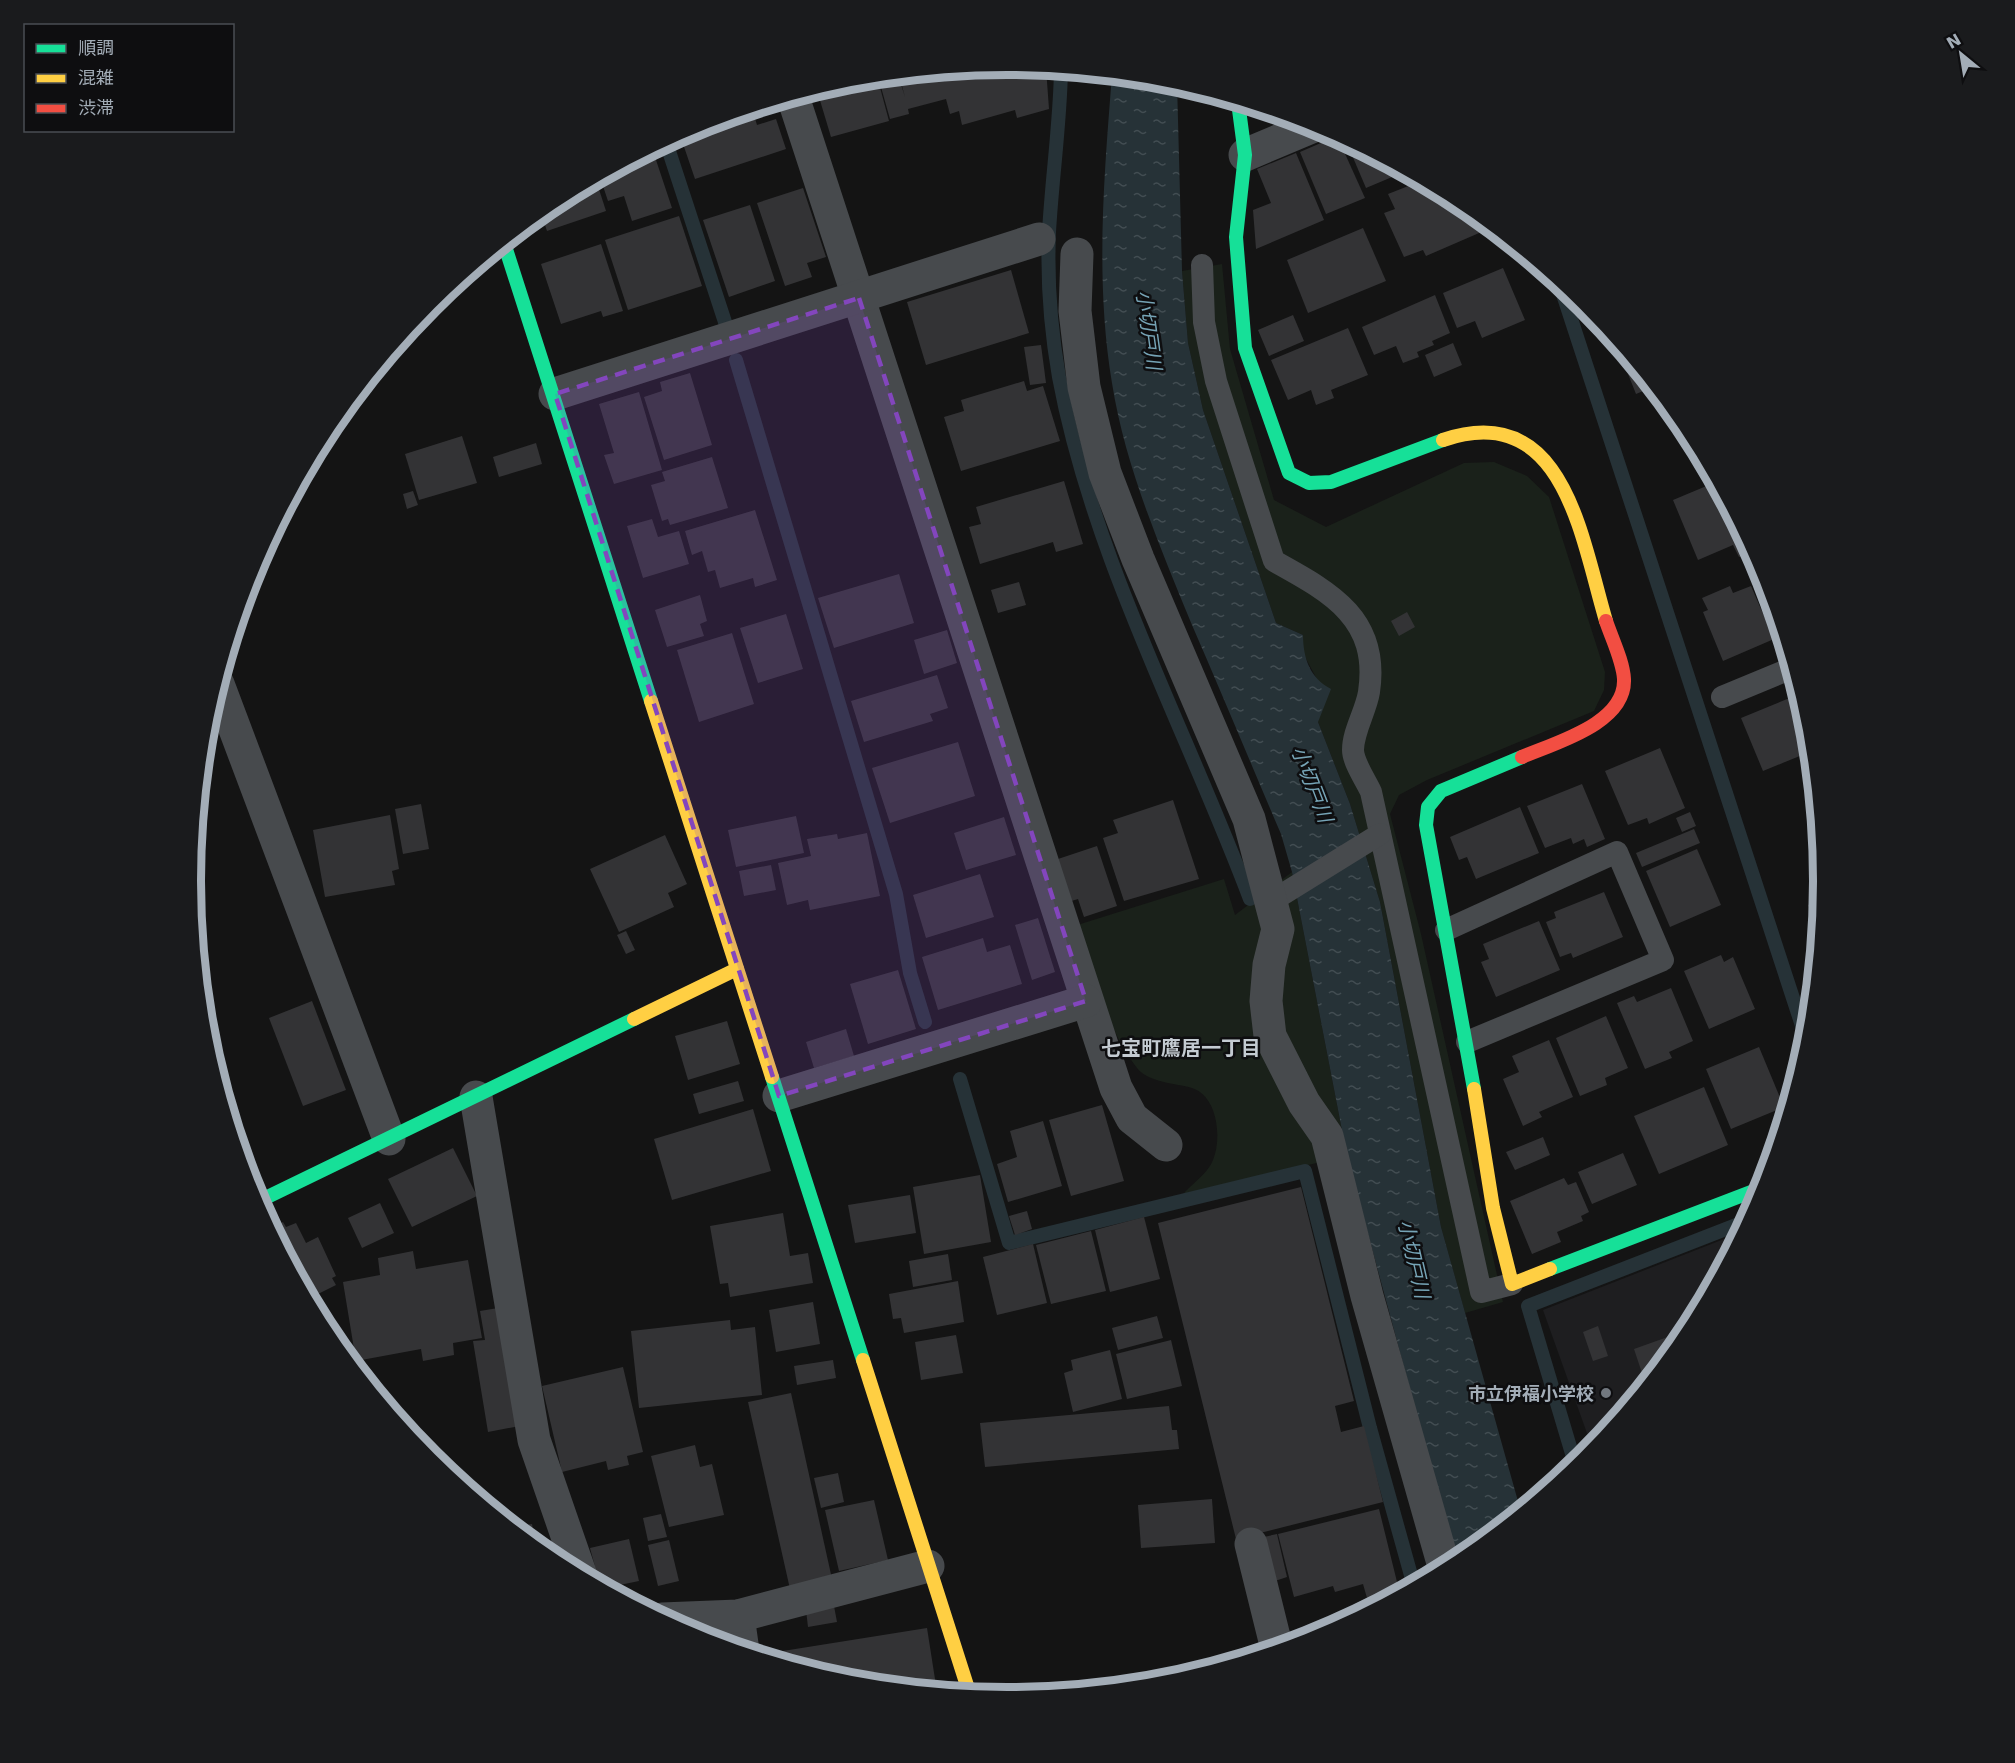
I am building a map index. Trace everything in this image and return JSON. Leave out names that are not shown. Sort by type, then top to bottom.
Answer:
[{"type":"street","points":[[796,103],[1116,1088],[1132,1119],[1166,1145]]},
{"type":"street","points":[[1239,109],[1245,155],[1236,237],[1245,348],[1289,473],[1307,483],[1331,483],[1464,433],[1495,431],[1526,440],[1553,465],[1567,492],[1624,679],[1621,700],[1607,717],[1589,728],[1441,791],[1428,807],[1426,825],[1467,1042],[1493,1208],[1512,1284],[1752,1191]]},
{"type":"street","points":[[1245,155],[1302,131]]},
{"type":"street","points":[[555,394],[1039,239]]},
{"type":"street","points":[[507,250],[555,394],[737,969],[897,1460],[967,1686]]},
{"type":"street","points":[[1077,254],[1075,311],[1084,387],[1105,473],[1138,559],[1249,819],[1275,899],[1278,929],[1269,965],[1266,1001],[1269,1036],[1304,1103],[1327,1136],[1367,1296],[1442,1561]]},
{"type":"street","points":[[223,696],[388,1139]]},
{"type":"street","points":[[266,1198],[737,969]]},
{"type":"street","points":[[778,1096],[1086,1001]]},
{"type":"street","points":[[476,1097],[534,1440],[576,1563]]},
{"type":"street","points":[[1251,1544],[1275,1642]]},
{"type":"street","points":[[680,1618],[738,1616],[928,1566]]},
{"type":"street","points":[[738,1616],[742,1643]]},
{"type":"lane","points":[[1202,265],[1204,322],[1216,381],[1274,561],[1322,587],[1342,603],[1363,632],[1372,666],[1368,696],[1353,751],[1371,792],[1376,836],[1481,1292],[1512,1284]]},
{"type":"lane","points":[[1722,697],[1786,670]]},
{"type":"lane","points":[[1275,899],[1376,836]]},
{"type":"lane","points":[[1446,930],[1617,852],[1663,960],[1467,1042]]},
{"type":"highlighted area","points":[[859,298],[1086,1001],[779,1096],[555,394]]},
{"type":"shaded area","points":[[1222,264],[1230,349],[1274,500],[1326,527],[1464,463],[1494,462],[1527,476],[1549,497],[1605,672],[1604,690],[1594,711],[1427,780],[1399,795],[1390,814],[1421,934],[1503,1302],[1465,1313],[1441,1227],[1380,902],[1350,804],[1318,722],[1319,683],[1303,653],[1303,635],[1276,623],[1203,410],[1188,343],[1182,271]]},
{"type":"shaded area","points":[[1292,872],[1347,1156],[1183,1194],[1204,1173],[1213,1160],[1217,1130],[1212,1109],[1208,1100],[1192,1088],[1155,1080],[1137,1068],[1117,1036],[1071,927],[1224,879],[1235,915]]},
{"type":"shaded area","name":"市立伊福小学校","points":[[1732,1236],[1706,1285],[1678,1330],[1614,1413],[1589,1440],[1543,1310]]},
{"type":"water","name":"小切戸川","points":[[1112,82],[1177,93],[1182,271],[1188,343],[1203,410],[1276,623],[1303,635],[1304,652],[1309,666],[1318,679],[1331,689],[1318,722],[1350,804],[1380,902],[1441,1227],[1519,1504],[1454,1553],[1347,1156],[1292,872],[1281,834],[1156,536],[1125,445],[1112,383],[1107,345],[1102,268],[1104,190]]},
{"type":"building","points":[[1047,76],[1049,109],[1017,118],[1015,110],[962,125],[959,111],[950,114],[946,99],[908,109],[909,114],[890,119],[880,85],[900,82],[905,97],[901,82],[955,77]]},
{"type":"building","points":[[879,85],[889,121],[831,137],[819,97]]},
{"type":"building","points":[[754,116],[757,125],[776,119],[786,149],[695,179],[683,143]]},
{"type":"building","points":[[1326,141],[1342,148],[1365,198],[1326,214],[1300,152]]},
{"type":"building","points":[[1351,152],[1396,175],[1366,188]]},
{"type":"building","points":[[1296,153],[1324,220],[1256,249],[1253,210],[1271,203],[1257,169]]},
{"type":"building","points":[[655,156],[672,208],[632,221],[624,196],[608,201],[602,184]]},
{"type":"building","points":[[1413,184],[1483,231],[1426,256],[1423,250],[1404,257],[1384,213],[1395,209],[1388,194]]},
{"type":"building","points":[[598,187],[606,211],[547,231],[544,222]]},
{"type":"building","points":[[803,188],[826,257],[807,263],[812,277],[785,286],[757,203]]},
{"type":"building","points":[[750,205],[775,281],[729,297],[703,220]]},
{"type":"building","points":[[679,216],[702,286],[628,310],[605,240]]},
{"type":"building","points":[[1363,228],[1386,281],[1308,313],[1287,260]]},
{"type":"building","points":[[601,244],[623,311],[603,317],[601,311],[561,324],[541,264]]},
{"type":"building","points":[[1503,268],[1525,320],[1482,338],[1475,321],[1457,328],[1443,293]]},
{"type":"building","points":[[1011,270],[1029,333],[926,365],[907,302]]},
{"type":"building","points":[[1435,295],[1450,333],[1432,341],[1434,345],[1417,352],[1419,357],[1403,363],[1396,346],[1374,355],[1362,327]]},
{"type":"building","points":[[1293,315],[1304,341],[1269,356],[1258,330]]},
{"type":"building","points":[[1348,328],[1368,375],[1331,390],[1334,398],[1316,405],[1311,390],[1288,400],[1271,360]]},
{"type":"building","points":[[1453,343],[1462,365],[1434,377],[1425,355]]},
{"type":"building","points":[[1041,345],[1046,383],[1030,385],[1024,347]]},
{"type":"building","points":[[1623,361],[1646,390],[1636,394]]},
{"type":"building","points":[[690,373],[712,445],[664,460],[644,397],[662,391],[660,382]]},
{"type":"building","points":[[1024,381],[1027,391],[1043,386],[1060,441],[961,471],[944,417],[964,411],[961,400]]},
{"type":"building","points":[[639,392],[662,470],[614,484],[604,455],[614,453],[599,404]]},
{"type":"building","points":[[462,436],[477,483],[419,500],[405,454]]},
{"type":"building","points":[[536,443],[542,464],[499,477],[493,457]]},
{"type":"building","points":[[712,457],[728,508],[670,525],[668,519],[662,521],[651,485],[665,481],[662,472]]},
{"type":"building","points":[[1064,481],[1083,544],[1056,552],[1053,542],[980,564],[969,527],[981,524],[976,507]]},
{"type":"building","points":[[1710,485],[1745,555],[1739,557],[1733,545],[1698,560],[1673,500]]},
{"type":"building","points":[[413,491],[418,505],[407,509],[403,494]]},
{"type":"building","points":[[755,510],[777,580],[755,587],[753,578],[720,588],[715,570],[708,572],[702,551],[692,555],[685,531]]},
{"type":"building","points":[[652,519],[658,537],[679,531],[689,564],[643,578],[627,526]]},
{"type":"building","points":[[899,574],[914,623],[834,648],[818,598]]},
{"type":"building","points":[[1019,582],[1026,605],[998,613],[991,590]]},
{"type":"building","points":[[1730,586],[1733,593],[1751,586],[1774,639],[1723,661],[1703,612],[1708,610],[1702,598]]},
{"type":"building","points":[[700,595],[707,621],[700,624],[704,636],[667,647],[655,610]]},
{"type":"building","points":[[1407,612],[1415,627],[1399,636],[1391,621]]},
{"type":"building","points":[[786,614],[803,669],[758,683],[740,628]]},
{"type":"building","points":[[947,630],[957,663],[924,674],[914,640]]},
{"type":"building","points":[[732,633],[754,704],[699,722],[677,650]]},
{"type":"building","points":[[937,675],[948,708],[930,714],[933,721],[864,742],[851,701]]},
{"type":"building","points":[[1792,697],[1804,754],[1763,771],[1741,718]]},
{"type":"building","points":[[958,742],[975,796],[890,823],[872,768]]},
{"type":"building","points":[[1660,748],[1685,808],[1649,824],[1647,818],[1628,825],[1605,771]]},
{"type":"building","points":[[1582,784],[1605,839],[1587,847],[1584,839],[1573,844],[1571,838],[1545,848],[1527,806]]},
{"type":"building","points":[[1173,800],[1199,879],[1124,901],[1103,838],[1118,833],[1113,820]]},
{"type":"building","points":[[421,804],[429,849],[403,854],[395,809]]},
{"type":"building","points":[[1520,807],[1539,853],[1476,879],[1467,857],[1459,860],[1450,837]]},
{"type":"building","points":[[1690,812],[1696,826],[1682,832],[1676,818]]},
{"type":"building","points":[[390,815],[399,869],[392,871],[395,885],[325,897],[313,830]]},
{"type":"building","points":[[796,816],[804,853],[736,867],[728,830]]},
{"type":"building","points":[[1004,817],[1016,855],[966,870],[954,833]]},
{"type":"building","points":[[1694,829],[1700,843],[1642,867],[1636,853]]},
{"type":"building","points":[[867,833],[880,896],[810,910],[808,900],[787,905],[778,863],[811,856],[807,839],[837,834],[838,839]]},
{"type":"building","points":[[665,835],[687,884],[668,893],[674,907],[619,932],[590,869]]},
{"type":"building","points":[[1097,846],[1117,906],[1084,917],[1078,899],[1068,902],[1055,860]]},
{"type":"building","points":[[1697,849],[1721,905],[1670,927],[1646,871]]},
{"type":"building","points":[[771,865],[776,890],[744,896],[739,871]]},
{"type":"building","points":[[980,874],[994,917],[926,938],[913,895]]},
{"type":"building","points":[[1604,892],[1623,937],[1573,958],[1571,953],[1560,957],[1546,922],[1556,918],[1554,912]]},
{"type":"building","points":[[1813,903],[1813,917],[1808,905]]},
{"type":"building","points":[[1038,918],[1055,972],[1032,980],[1015,925]]},
{"type":"building","points":[[1539,921],[1560,970],[1496,997],[1481,962],[1489,959],[1483,944]]},
{"type":"building","points":[[626,931],[635,950],[626,954],[617,935]]},
{"type":"building","points":[[983,938],[987,952],[1010,945],[1022,984],[938,1010],[922,957]]},
{"type":"building","points":[[1721,955],[1724,962],[1733,957],[1755,1009],[1709,1029],[1684,971]]},
{"type":"building","points":[[898,970],[916,1029],[868,1044],[850,984]]},
{"type":"building","points":[[1671,988],[1693,1041],[1669,1052],[1672,1058],[1645,1069],[1617,1003],[1634,996],[1637,1002]]},
{"type":"building","points":[[312,1001],[346,1090],[303,1106],[269,1018]]},
{"type":"building","points":[[1606,1016],[1628,1068],[1605,1078],[1607,1085],[1580,1096],[1556,1038]]},
{"type":"building","points":[[727,1021],[740,1064],[688,1080],[675,1036]]},
{"type":"building","points":[[846,1029],[854,1056],[814,1068],[806,1042]]},
{"type":"building","points":[[1549,1040],[1573,1097],[1539,1112],[1542,1117],[1523,1126],[1503,1079],[1519,1072],[1512,1056]]},
{"type":"building","points":[[1759,1047],[1783,1104],[1781,1108],[1731,1129],[1706,1069]]},
{"type":"building","points":[[738,1081],[744,1101],[699,1114],[693,1094]]},
{"type":"building","points":[[1704,1087],[1728,1145],[1659,1174],[1634,1116]]},
{"type":"building","points":[[1102,1105],[1124,1181],[1071,1196],[1049,1120]]},
{"type":"building","points":[[753,1109],[771,1171],[672,1200],[654,1139]]},
{"type":"building","points":[[1043,1121],[1062,1186],[1008,1202],[997,1164],[1017,1157],[1010,1131]]},
{"type":"building","points":[[1543,1137],[1550,1155],[1515,1170],[1506,1152]]},
{"type":"building","points":[[453,1148],[477,1196],[412,1227],[388,1179]]},
{"type":"building","points":[[1623,1153],[1637,1185],[1592,1204],[1578,1172]]},
{"type":"building","points":[[980,1175],[991,1242],[924,1254],[913,1187]]},
{"type":"building","points":[[1564,1178],[1568,1185],[1576,1182],[1589,1212],[1581,1216],[1583,1221],[1557,1232],[1561,1242],[1532,1254],[1510,1201]]},
{"type":"building","points":[[1301,1187],[1354,1401],[1335,1406],[1341,1432],[1364,1426],[1383,1502],[1236,1539],[1158,1223]]},
{"type":"building","points":[[910,1195],[916,1233],[855,1243],[848,1205]]},
{"type":"building","points":[[380,1203],[394,1233],[362,1248],[348,1218]]},
{"type":"building","points":[[1027,1211],[1032,1229],[1015,1235],[1009,1216]]},
{"type":"building","points":[[783,1213],[790,1256],[808,1253],[813,1283],[730,1297],[728,1283],[720,1284],[710,1226]]},
{"type":"building","points":[[1144,1217],[1160,1279],[1110,1292],[1095,1230]]},
{"type":"building","points":[[283,1222],[286,1227],[296,1223],[306,1243],[318,1237],[336,1276],[332,1278],[336,1285],[315,1295],[278,1225]]},
{"type":"building","points":[[1091,1231],[1106,1291],[1051,1304],[1036,1245]]},
{"type":"building","points":[[1033,1244],[1047,1303],[997,1315],[983,1257]]},
{"type":"building","points":[[413,1251],[416,1269],[468,1260],[482,1338],[453,1343],[454,1355],[423,1361],[421,1349],[359,1360],[355,1354],[343,1282],[380,1275],[378,1258]]},
{"type":"building","points":[[948,1254],[952,1280],[913,1287],[909,1261]]},
{"type":"building","points":[[958,1281],[964,1322],[904,1333],[901,1318],[893,1319],[889,1294]]},
{"type":"building","points":[[813,1302],[820,1344],[776,1352],[769,1310]]},
{"type":"building","points":[[504,1307],[525,1425],[488,1432],[473,1341],[485,1340],[480,1311]]},
{"type":"building","points":[[1157,1316],[1163,1338],[1118,1350],[1112,1328]]},
{"type":"building","points":[[730,1320],[731,1330],[755,1327],[762,1395],[639,1408],[631,1331]]},
{"type":"building","points":[[1598,1326],[1608,1356],[1593,1361],[1583,1332]]},
{"type":"building","points":[[1675,1334],[1643,1377],[1634,1349]]},
{"type":"building","points":[[956,1335],[963,1373],[921,1380],[915,1342]]},
{"type":"building","points":[[1171,1340],[1182,1386],[1127,1399],[1116,1354]]},
{"type":"building","points":[[1110,1350],[1122,1399],[1073,1412],[1064,1373],[1073,1370],[1071,1360]]},
{"type":"building","points":[[833,1360],[836,1378],[797,1385],[794,1366]]},
{"type":"building","points":[[623,1367],[643,1452],[627,1456],[629,1465],[608,1470],[606,1461],[562,1472],[542,1386]]},
{"type":"building","points":[[791,1393],[832,1579],[790,1589],[748,1402]]},
{"type":"building","points":[[1169,1406],[1172,1430],[1177,1430],[1179,1449],[985,1467],[980,1423]]},
{"type":"building","points":[[695,1445],[700,1467],[712,1464],[724,1515],[669,1527],[651,1456]]},
{"type":"building","points":[[838,1473],[844,1502],[821,1508],[814,1478]]},
{"type":"building","points":[[1212,1499],[1215,1543],[1141,1548],[1138,1505]]},
{"type":"building","points":[[874,1500],[888,1560],[839,1571],[825,1510]]},
{"type":"building","points":[[1379,1509],[1398,1587],[1386,1593],[1367,1598],[1363,1584],[1335,1592],[1333,1586],[1294,1597],[1278,1534]]},
{"type":"building","points":[[661,1514],[667,1537],[648,1541],[643,1518]]},
{"type":"building","points":[[532,1524],[534,1533],[523,1525]]},
{"type":"building","points":[[1277,1534],[1287,1577],[1275,1581],[1264,1537]]},
{"type":"building","points":[[629,1539],[639,1581],[615,1586],[598,1576],[590,1548]]},
{"type":"building","points":[[669,1540],[679,1581],[658,1586],[648,1545]]},
{"type":"building","points":[[834,1606],[837,1622],[808,1627],[806,1610]]},
{"type":"building","points":[[927,1628],[936,1684],[850,1673],[772,1653]]},
{"type":"waterway","points":[[1061,77],[1049,232],[1049,286],[1056,359],[1074,445],[1117,577],[1250,899]]},
{"type":"waterway","points":[[669,150],[725,322]]},
{"type":"waterway","points":[[1564,298],[1801,1024]]},
{"type":"waterway","points":[[736,360],[896,894],[910,973],[925,1022]]},
{"type":"waterway","points":[[960,1079],[1009,1243],[1305,1171],[1370,1428],[1412,1579]]},
{"type":"waterway","points":[[1573,1457],[1528,1306],[1737,1225]]},
{"type":"traffic: fast","points":[[1239,109],[1245,155],[1236,237],[1245,348],[1289,473],[1309,483],[1331,482],[1443,440]]},
{"type":"traffic: fast","points":[[506,251],[651,701]]},
{"type":"traffic: fast","points":[[1474,1089],[1426,825],[1428,807],[1441,791],[1522,757]]},
{"type":"traffic: fast","points":[[266,1198],[634,1019]]},
{"type":"traffic: fast","points":[[772,1077],[863,1360]]},
{"type":"traffic: fast","points":[[1550,1269],[1752,1191]]},
{"type":"traffic: slow","points":[[1443,440],[1484,433],[1516,439],[1541,457],[1560,484],[1575,516],[1606,621]]},
{"type":"traffic: slow","points":[[651,701],[772,1077]]},
{"type":"traffic: slow","points":[[634,1019],[737,969]]},
{"type":"traffic: slow","points":[[1474,1089],[1493,1208],[1512,1284],[1550,1269]]},
{"type":"traffic: slow","points":[[863,1360],[967,1686]]},
{"type":"traffic: jam","points":[[1522,757],[1586,730],[1601,720],[1622,695],[1623,672],[1606,621]]},
{"type":"place","name":"市立伊福小学校","points":[[1606,1393]]},
{"type":"district","name":"七宝町鷹居一丁目","points":[[1181,1048]]}]
